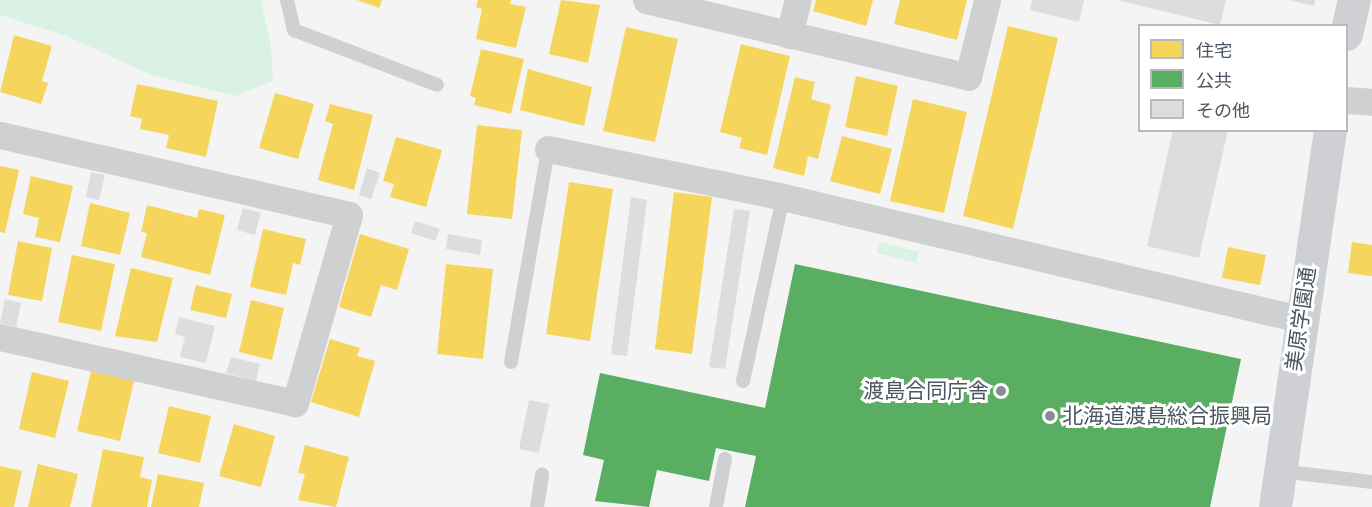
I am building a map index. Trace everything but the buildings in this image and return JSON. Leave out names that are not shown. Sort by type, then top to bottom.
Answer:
[{"type":"street","points":[[646,0],[968,77],[987,0]]},
{"type":"street","points":[[789,35],[798,0]]},
{"type":"street","points":[[1348,29],[1354,0]]},
{"type":"street","points":[[1348,99],[1372,102]]},
{"type":"street","name":"美原学園通","points":[[1275,507],[1300,319],[1330,132]]},
{"type":"street","points":[[0,135],[349,215],[295,403],[0,337]]},
{"type":"street","points":[[548,149],[783,197],[1300,319]]},
{"type":"lane","points":[[286,0],[294,30],[437,85]]},
{"type":"lane","points":[[511,362],[548,149]]},
{"type":"lane","points":[[743,381],[783,197]]},
{"type":"lane","points":[[716,507],[725,459]]},
{"type":"lane","points":[[1280,471],[1372,482]]},
{"type":"lane","points":[[537,507],[542,474]]},
{"type":"green space","points":[[0,0],[261,0],[271,47],[273,81],[236,96],[146,73],[67,36],[0,15]]},
{"type":"green space","points":[[880,242],[919,252],[916,263],[877,253]]},
{"type":"place","name":"渡島合同庁舎","points":[[1001,391]]},
{"type":"place","name":"北海道渡島総合振興局","points":[[1050,416]]}]
